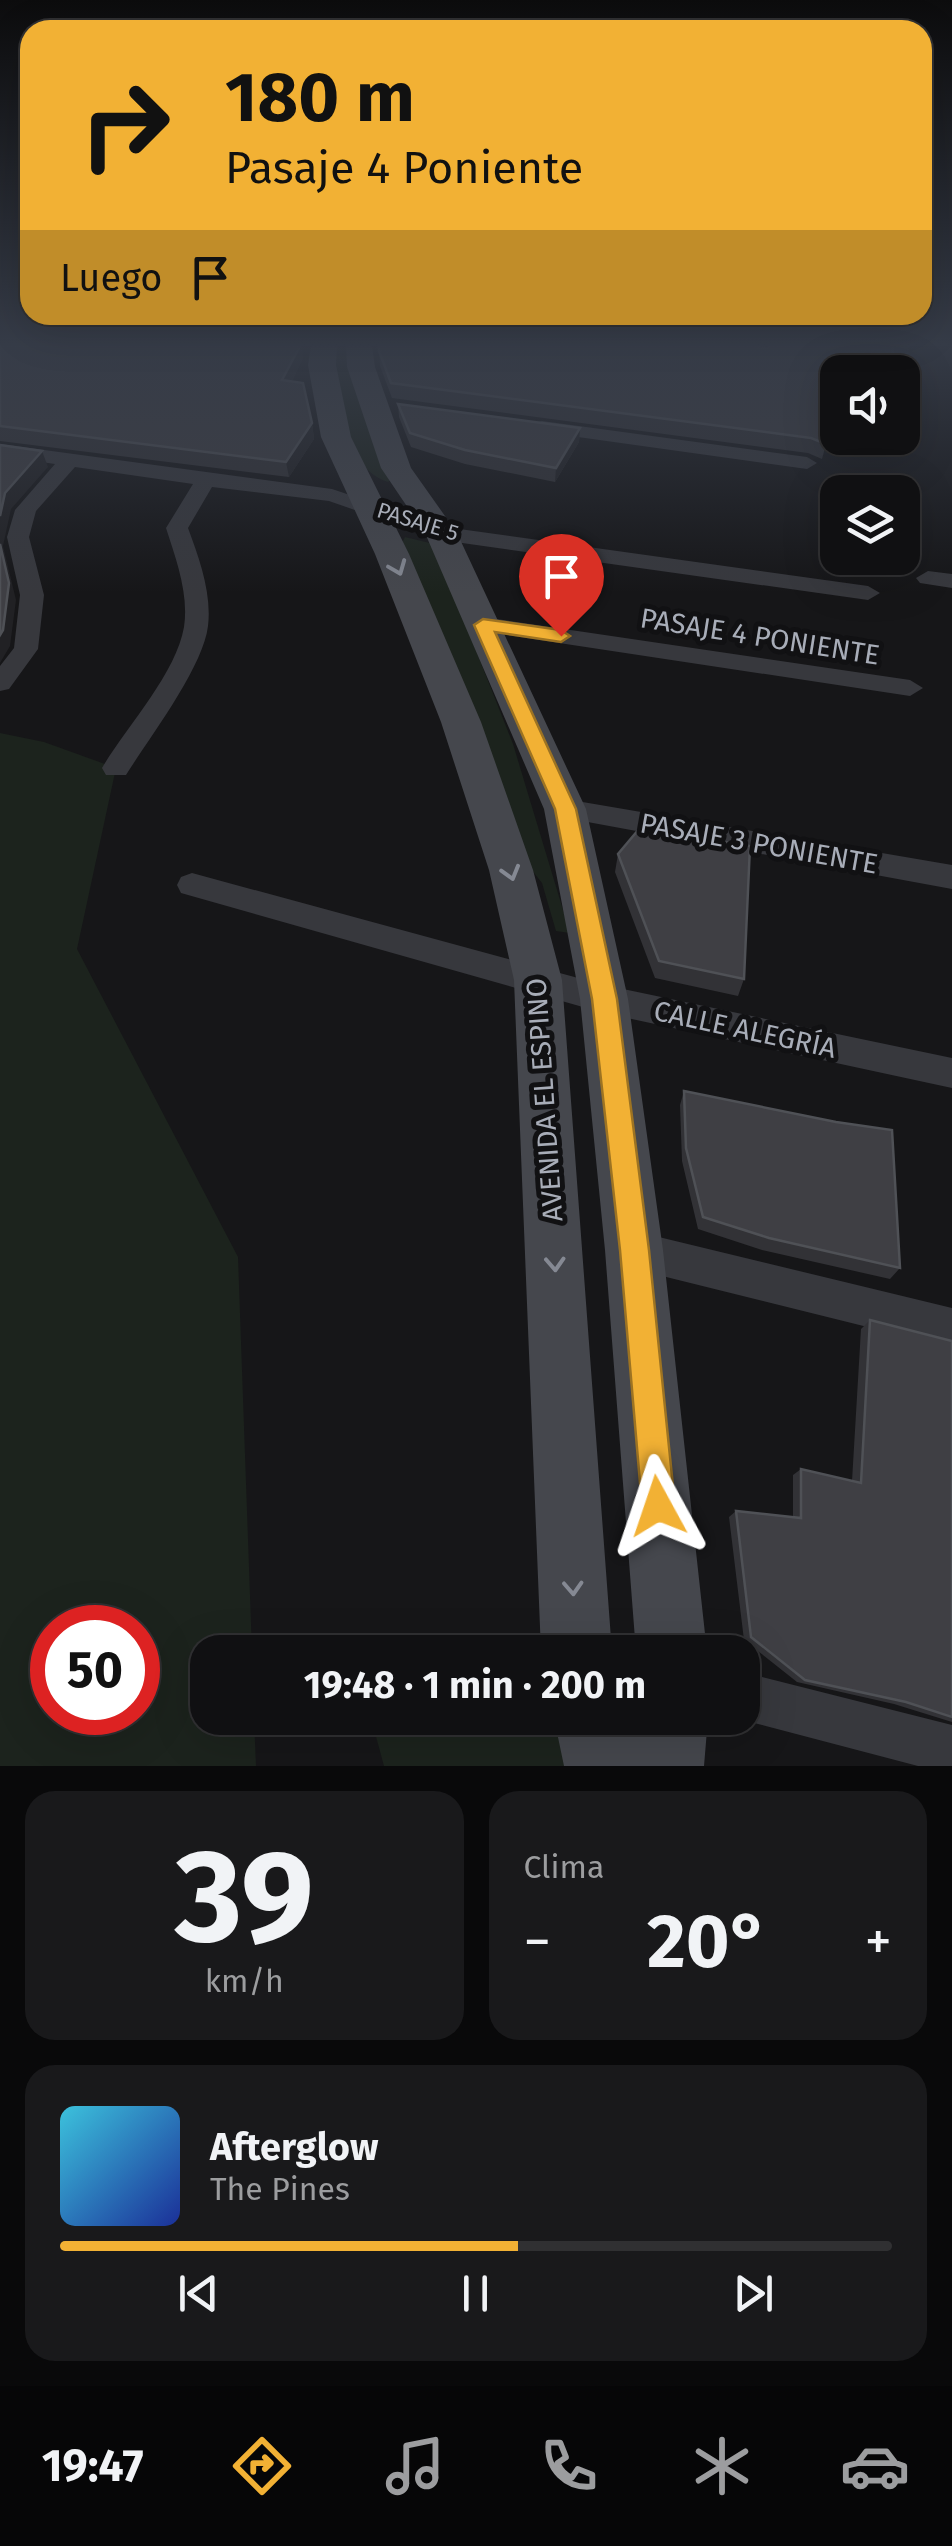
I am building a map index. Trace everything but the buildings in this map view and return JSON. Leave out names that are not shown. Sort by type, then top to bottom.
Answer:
[{"type":"main road","name":"AVENIDA EL ESPINO","points":[[334,428],[461,722],[511,870],[538,980],[576,1635]]},
{"type":"main road","points":[[388,428],[396,468],[441,533],[565,809],[604,999],[634,1250],[670,1635]]},
{"type":"main road","points":[[594,1735],[602,1766]]},
{"type":"main road","points":[[666,1766],[669,1735]]},
{"type":"street","points":[[553,428],[807,462]]},
{"type":"street","name":"PASAJE 5","points":[[0,450],[332,496],[441,533],[868,593]]},
{"type":"street","points":[[0,683],[26,649],[32,595],[18,537],[26,510],[70,460]]},
{"type":"street","points":[[116,768],[167,687],[196,630],[192,572],[177,528],[206,480]]},
{"type":"street","name":"PASAJE 4 PONIENTE","points":[[483,625],[910,688]]},
{"type":"street","name":"PASAJE 3 PONIENTE","points":[[565,809],[952,877]]},
{"type":"street","name":"CALLE ALEGRÍA","points":[[192,885],[604,999],[952,1073]]},
{"type":"street","points":[[634,1250],[952,1328]]},
{"type":"street","points":[[760,1701],[952,1750]]},
{"type":"shaded area","points":[[345,428],[378,428],[393,478],[388,482],[372,473],[350,443]]},
{"type":"shaded area","points":[[405,537],[434,544],[513,744],[570,933],[556,931],[542,883],[527,864],[402,543]]},
{"type":"shaded area","points":[[0,733],[44,742],[116,768],[77,949],[238,1257],[251,1635],[190,1635],[190,1735],[255,1735],[256,1766],[0,1766]]},
{"type":"shaded area","points":[[376,1735],[577,1735],[579,1766],[384,1766]]},
{"type":"route","points":[[561,636],[483,625],[565,809],[604,999],[634,1250],[658,1506]]}]
